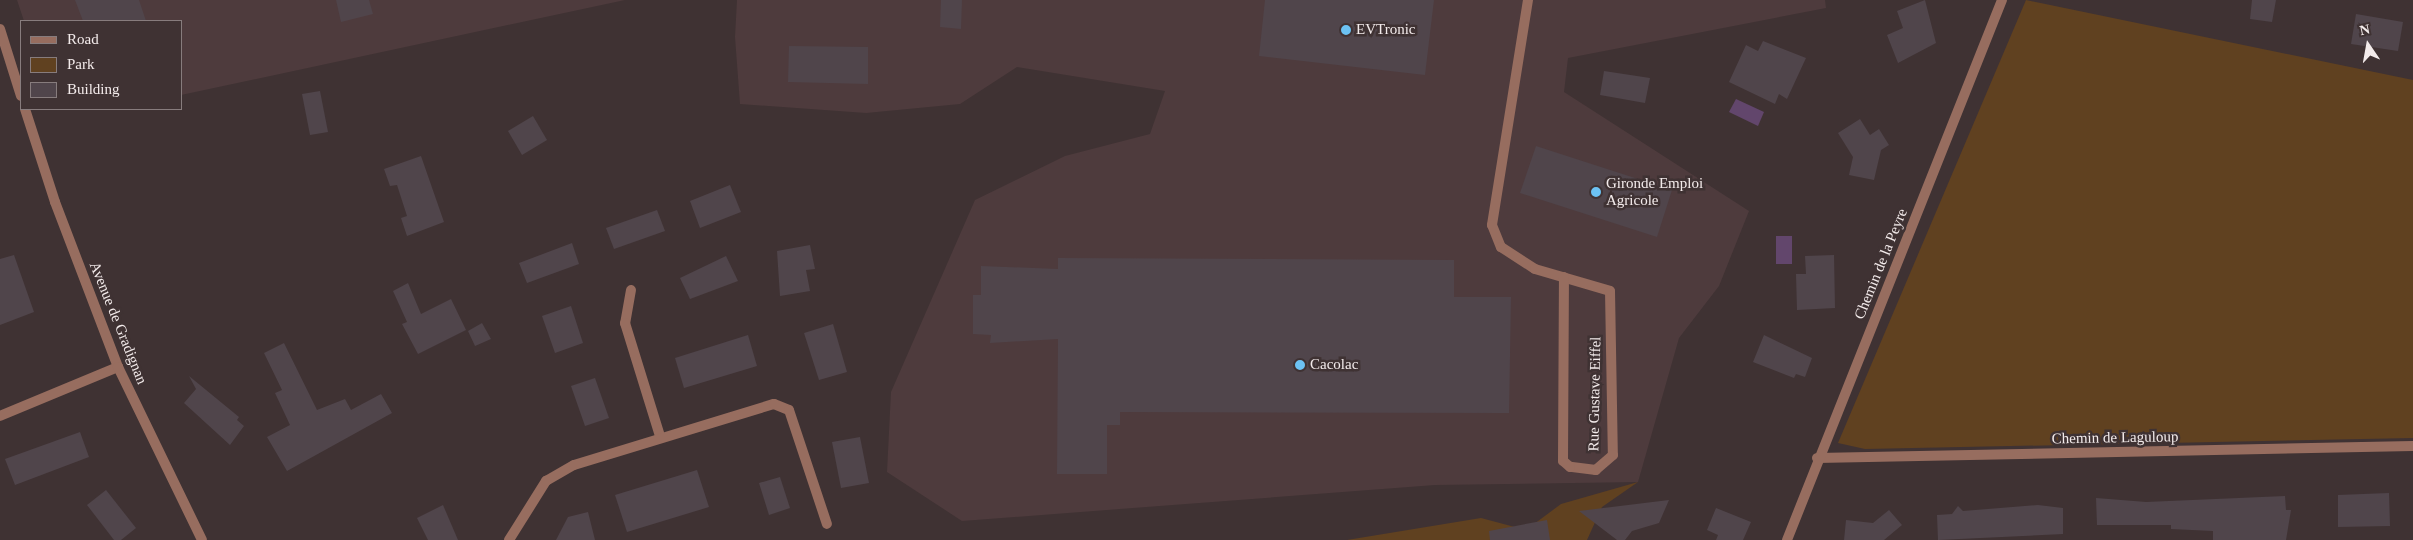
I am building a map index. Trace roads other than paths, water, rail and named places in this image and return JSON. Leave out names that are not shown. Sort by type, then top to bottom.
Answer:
[{"type":"street","name":"Rue Gustave Eiffel","points":[[1528,0],[1492,225],[1501,248],[1535,268],[1610,291],[1613,455],[1596,470],[1570,467],[1564,461],[1564,277]]},
{"type":"street","name":"Chemin de la Peyre","points":[[1787,540],[1817,458],[2002,0]]},
{"type":"street","points":[[0,29],[20,93]]},
{"type":"street","name":"Avenue de Gradignan","points":[[25,110],[55,202],[118,367],[202,540]]},
{"type":"street","points":[[631,290],[625,323],[660,436]]},
{"type":"street","points":[[0,416],[118,367]]},
{"type":"street","points":[[509,540],[546,481],[574,464],[660,436],[774,404],[789,410],[827,524]]},
{"type":"street","name":"Chemin de Laguloup","points":[[1817,458],[2413,446]]},
{"type":"place","name":"EVTronic","points":[[1346,30]]},
{"type":"place","name":"Gironde Emploi Agricole","points":[[1596,192]]},
{"type":"place","name":"Cacolac","points":[[1300,365]]}]
